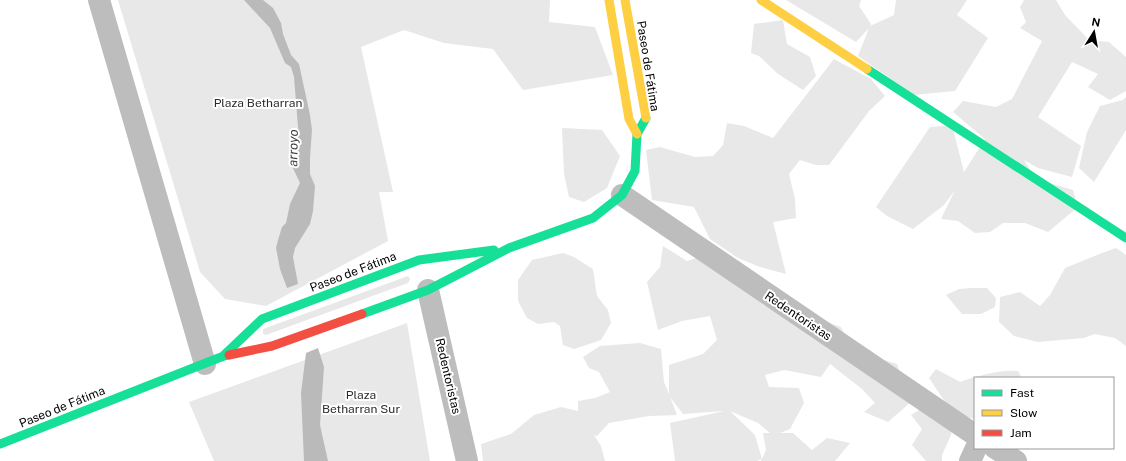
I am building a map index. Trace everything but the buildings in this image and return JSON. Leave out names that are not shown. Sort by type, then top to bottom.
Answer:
[{"type":"street","points":[[99,0],[213,360]]},
{"type":"street","name":"Paseo de Fátima","points":[[609,0],[629,119],[637,134]]},
{"type":"street","name":"Paseo de Fátima","points":[[0,444],[213,360],[272,346],[428,290],[509,248],[593,218],[622,195],[635,171],[637,134],[646,116],[625,0]]},
{"type":"street","points":[[761,0],[1126,238]]},
{"type":"street","name":"Redentoristas","points":[[622,195],[974,435]]},
{"type":"street","name":"Paseo de Fátima","points":[[213,360],[262,319],[419,260],[509,248]]},
{"type":"street","name":"Redentoristas","points":[[428,290],[467,461]]},
{"type":"street","points":[[970,461],[976,449]]},
{"type":"street","points":[[997,449],[1016,461]]},
{"type":"green space","name":"Plaza Betharran","points":[[118,0],[550,0],[549,22],[595,27],[613,75],[523,90],[493,49],[444,43],[404,30],[361,47],[393,192],[379,192],[388,241],[266,306],[225,299],[200,272]]},
{"type":"green space","points":[[786,0],[861,0],[859,6],[871,24],[870,26],[894,15],[896,0],[967,0],[957,15],[988,38],[955,91],[914,95],[858,56],[869,28],[856,42]]},
{"type":"green space","points":[[1024,0],[1056,0],[1065,15],[1089,40],[1109,42],[1126,57],[1126,91],[1110,100],[1088,87],[1098,74],[1072,62],[1038,117],[1081,146],[1072,177],[1038,168],[1024,160],[1036,179],[1073,190],[1078,207],[1048,232],[1025,223],[1003,223],[990,232],[975,233],[958,221],[941,219],[955,190],[944,205],[913,229],[887,216],[876,207],[930,127],[952,125],[964,172],[985,139],[953,112],[963,101],[996,107],[1012,99],[1042,41],[1020,28],[1026,22],[1020,7]]},
{"type":"green space","points":[[783,20],[787,44],[810,57],[816,76],[803,90],[778,74],[759,56],[751,53],[754,24]]},
{"type":"green space","points":[[834,59],[871,79],[885,96],[869,111],[829,165],[816,165],[800,160],[789,174],[795,199],[796,218],[773,222],[786,274],[760,267],[738,258],[710,239],[694,207],[652,200],[646,150],[660,147],[695,157],[713,156],[723,145],[727,123],[744,126],[773,138]]},
{"type":"green space","points":[[1126,97],[1126,130],[1094,182],[1079,168],[1087,132],[1100,106],[1123,100]]},
{"type":"green space","points":[[562,128],[602,130],[620,156],[607,188],[584,202],[569,197],[564,174]]},
{"type":"green space","points":[[663,246],[687,261],[702,256],[763,292],[763,306],[774,300],[841,327],[856,359],[870,356],[897,364],[911,402],[888,422],[864,412],[875,403],[862,389],[830,364],[821,377],[784,370],[765,375],[769,387],[799,388],[804,403],[790,429],[780,433],[793,433],[812,450],[827,438],[850,443],[835,461],[761,461],[761,459],[757,461],[675,461],[670,423],[724,411],[683,414],[670,397],[677,415],[649,416],[609,423],[597,436],[594,435],[601,446],[605,461],[483,461],[481,444],[511,434],[534,415],[561,407],[578,411],[578,401],[595,398],[610,392],[599,372],[589,368],[583,357],[600,346],[640,343],[661,349],[664,382],[669,394],[669,365],[703,354],[717,340],[710,316],[682,321],[658,330],[647,282],[660,267]],"holes":[[[730,411],[758,423],[770,433],[763,433],[766,450],[762,459],[755,435]]]},
{"type":"green space","points":[[1116,248],[1126,255],[1126,346],[1115,338],[1095,334],[1084,338],[1038,342],[1014,336],[999,322],[1000,297],[1020,292],[1040,306],[1050,295],[1065,268]]},
{"type":"green space","points":[[563,253],[574,257],[593,269],[597,296],[608,310],[611,323],[601,340],[574,349],[563,345],[560,326],[554,322],[538,324],[527,318],[518,301],[518,280],[532,260]]},
{"type":"green space","points":[[408,276],[410,279],[408,283],[266,335],[263,334],[263,329]]},
{"type":"green space","points":[[987,288],[996,298],[995,307],[981,314],[962,314],[946,295],[959,289]]},
{"type":"green space","name":"Plaza Betharran Sur","points":[[407,323],[430,461],[214,461],[189,402]]},
{"type":"green space","points":[[936,369],[960,382],[974,377],[974,419],[959,415],[943,399],[929,378]]},
{"type":"green space","points":[[1018,371],[1021,377],[975,377],[996,372]]},
{"type":"green space","points":[[929,404],[954,421],[951,435],[942,455],[942,461],[926,461],[912,445],[922,429],[911,415]]},
{"type":"shaded area","points":[[244,0],[263,0],[273,8],[281,23],[283,34],[291,55],[299,64],[310,115],[312,130],[310,174],[315,186],[313,211],[310,224],[295,248],[293,257],[298,284],[287,288],[280,269],[276,248],[282,227],[286,223],[290,204],[300,183],[290,162],[299,132],[294,77],[291,67],[285,63],[270,28]]},
{"type":"shaded area","points":[[318,348],[324,367],[320,425],[328,461],[304,461],[301,393],[306,353]]},
{"type":"traffic: fast","points":[[867,69],[1126,238]]},
{"type":"traffic: fast","points":[[362,314],[428,290],[509,248],[593,218],[622,195],[635,171],[637,134],[646,118]]},
{"type":"traffic: fast","points":[[222,357],[262,319],[419,260],[494,250]]},
{"type":"traffic: fast","points":[[0,444],[229,355]]},
{"type":"traffic: slow","points":[[609,0],[629,119],[637,134]]},
{"type":"traffic: slow","points":[[625,0],[646,118]]},
{"type":"traffic: slow","points":[[761,0],[867,69]]},
{"type":"traffic: jam","points":[[229,355],[272,346],[362,314]]},
{"type":"water label","name":"arroyo","points":[[293,148]]}]
